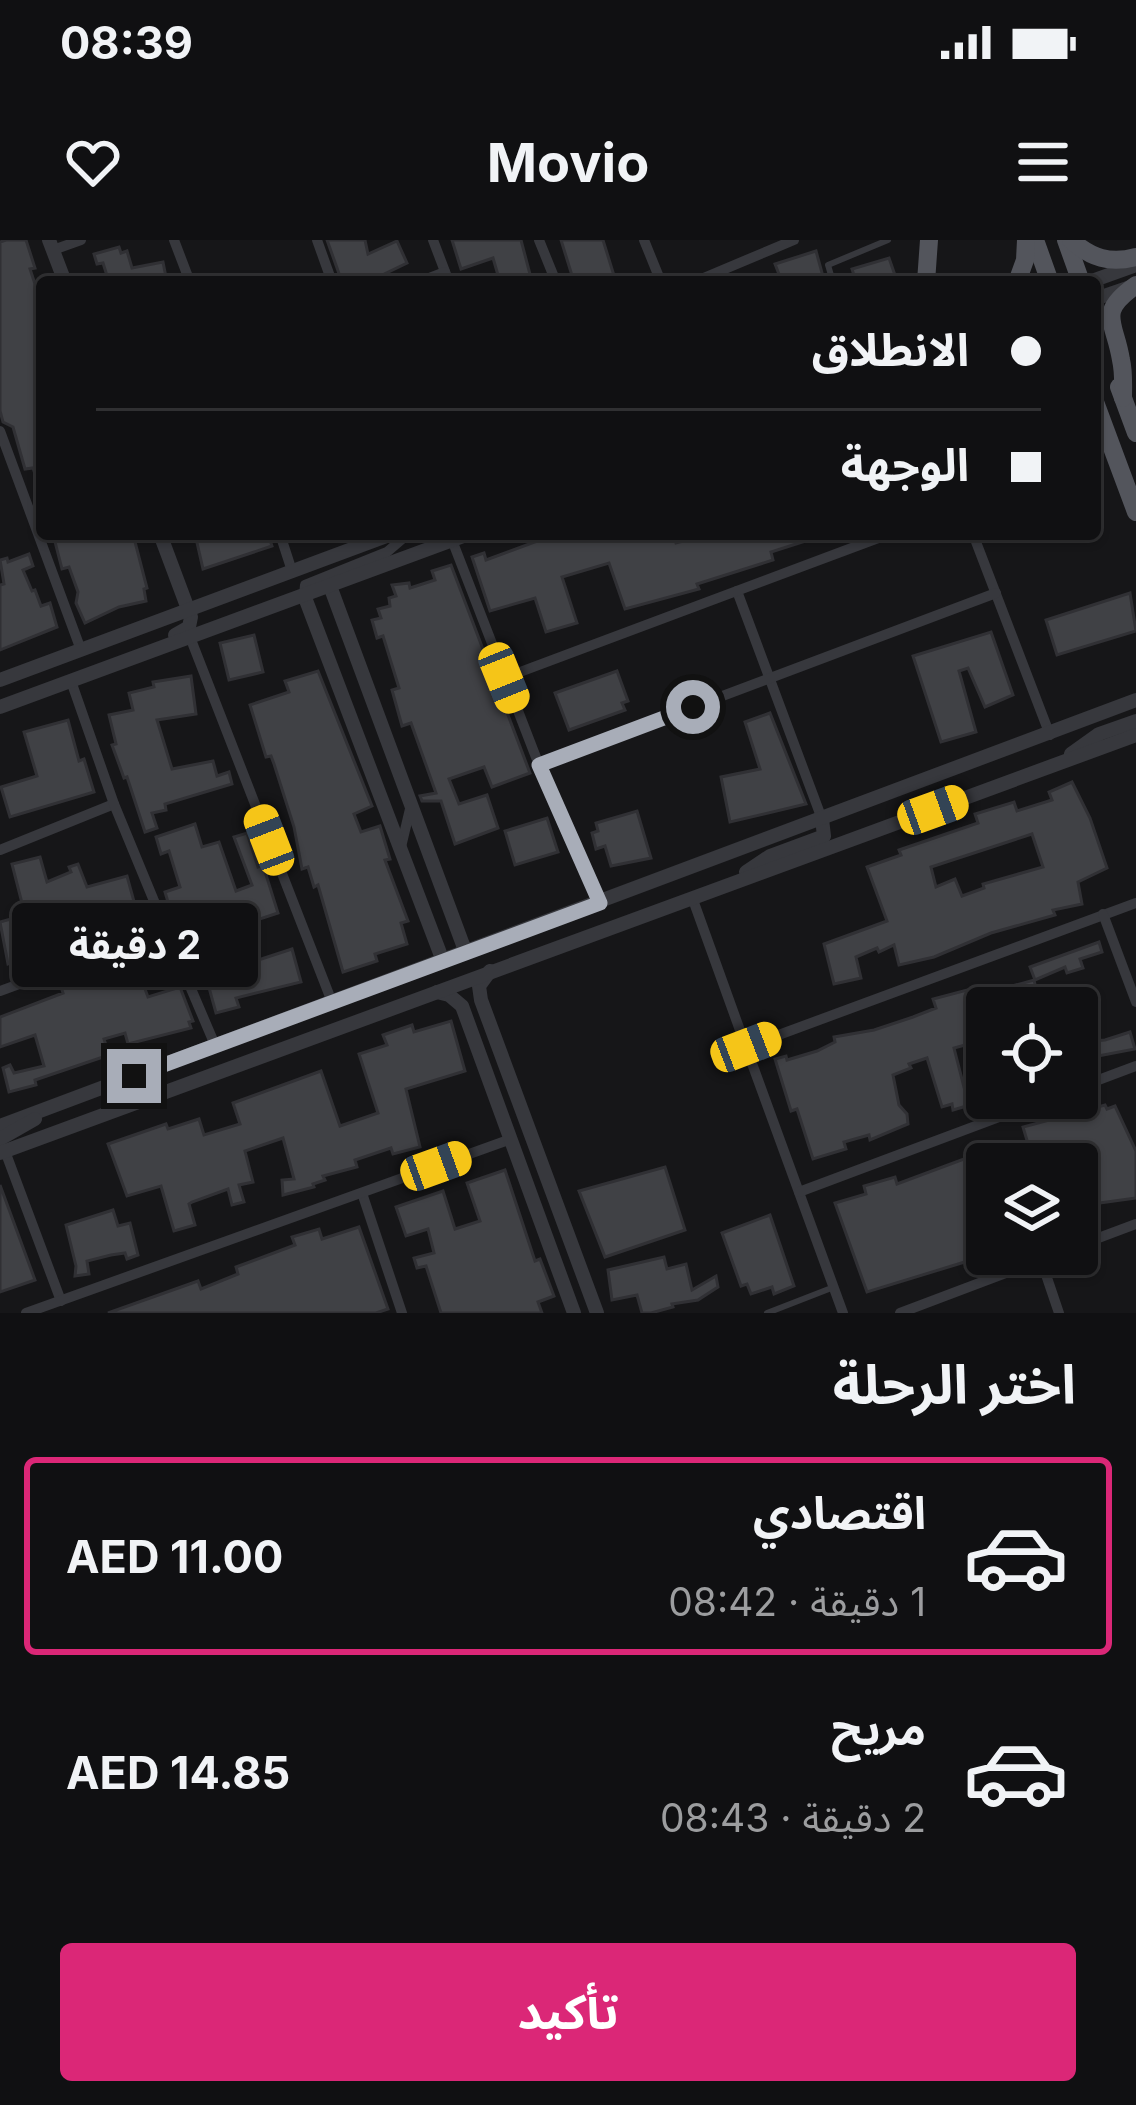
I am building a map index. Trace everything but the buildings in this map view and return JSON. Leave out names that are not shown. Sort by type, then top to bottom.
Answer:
[{"type":"main road","points":[[926,276],[929,240]]},
{"type":"main road","points":[[1019,276],[1031,240]]},
{"type":"main road","points":[[1031,240],[1047,276]]},
{"type":"main road","points":[[1069,240],[1108,261],[1136,261]]},
{"type":"main road","points":[[1069,240],[1083,276]]},
{"type":"main road","points":[[1124,398],[1121,358],[1110,316],[1116,301],[1136,285]]},
{"type":"main road","points":[[1101,336],[1136,433]]},
{"type":"main road","points":[[1101,418],[1136,512]]},
{"type":"street","points":[[63,276],[51,245],[81,240]]},
{"type":"street","points":[[174,240],[188,276]]},
{"type":"street","points":[[316,240],[330,276]]},
{"type":"street","points":[[433,240],[447,276]]},
{"type":"street","points":[[539,240],[554,276]]},
{"type":"street","points":[[644,240],[659,276]]},
{"type":"street","points":[[708,276],[794,240]]},
{"type":"street","points":[[1100,276],[1136,261]]},
{"type":"street","points":[[1101,297],[1136,285]]},
{"type":"street","points":[[0,431],[36,528]]},
{"type":"street","points":[[40,540],[81,650]]},
{"type":"street","points":[[112,666],[124,652],[189,627],[189,610],[162,540]]},
{"type":"street","points":[[282,540],[292,571]]},
{"type":"street","points":[[0,680],[376,540]]},
{"type":"street","points":[[401,540],[387,552],[305,585],[304,595],[443,961]]},
{"type":"street","points":[[0,707],[452,540],[539,765],[600,903]]},
{"type":"street","points":[[504,678],[873,540]]},
{"type":"street","points":[[975,540],[1050,735]]},
{"type":"street","points":[[330,586],[466,953]]},
{"type":"street","points":[[726,885],[770,856],[824,836],[822,819],[736,591]]},
{"type":"street","points":[[539,765],[996,593]]},
{"type":"street","points":[[190,638],[332,1002]]},
{"type":"street","points":[[70,681],[114,804],[214,1046]]},
{"type":"street","points":[[0,1126],[1136,704]]},
{"type":"street","points":[[1057,764],[1099,734],[1136,721]]},
{"type":"street","points":[[2,1147],[1136,736]]},
{"type":"street","points":[[0,850],[114,804]]},
{"type":"street","points":[[400,851],[410,809]]},
{"type":"street","points":[[692,897],[843,1313]]},
{"type":"street","points":[[746,1047],[1136,903]]},
{"type":"street","points":[[1103,914],[1136,1002]]},
{"type":"street","points":[[0,991],[166,930]]},
{"type":"street","points":[[491,970],[479,986],[485,1011],[597,1313]]},
{"type":"street","points":[[432,992],[456,1000],[466,1017],[574,1313]]},
{"type":"street","points":[[466,1017],[471,1003],[485,1011]]},
{"type":"street","points":[[1098,1080],[1136,1066]]},
{"type":"street","points":[[2,1147],[54,1106]]},
{"type":"street","points":[[799,1192],[994,1119]]},
{"type":"street","points":[[26,1313],[511,1138]]},
{"type":"street","points":[[2,1147],[61,1301]]},
{"type":"street","points":[[362,1192],[402,1313]]},
{"type":"street","points":[[1098,1238],[1136,1224]]},
{"type":"street","points":[[900,1313],[1001,1275]]},
{"type":"street","points":[[1046,1275],[1060,1313]]},
{"type":"lane","points":[[831,276],[828,265],[834,260],[888,240]]},
{"type":"lane","points":[[767,1313],[834,1287]]},
{"type":"route","points":[[134,1076],[600,903],[539,765],[693,707]]}]
